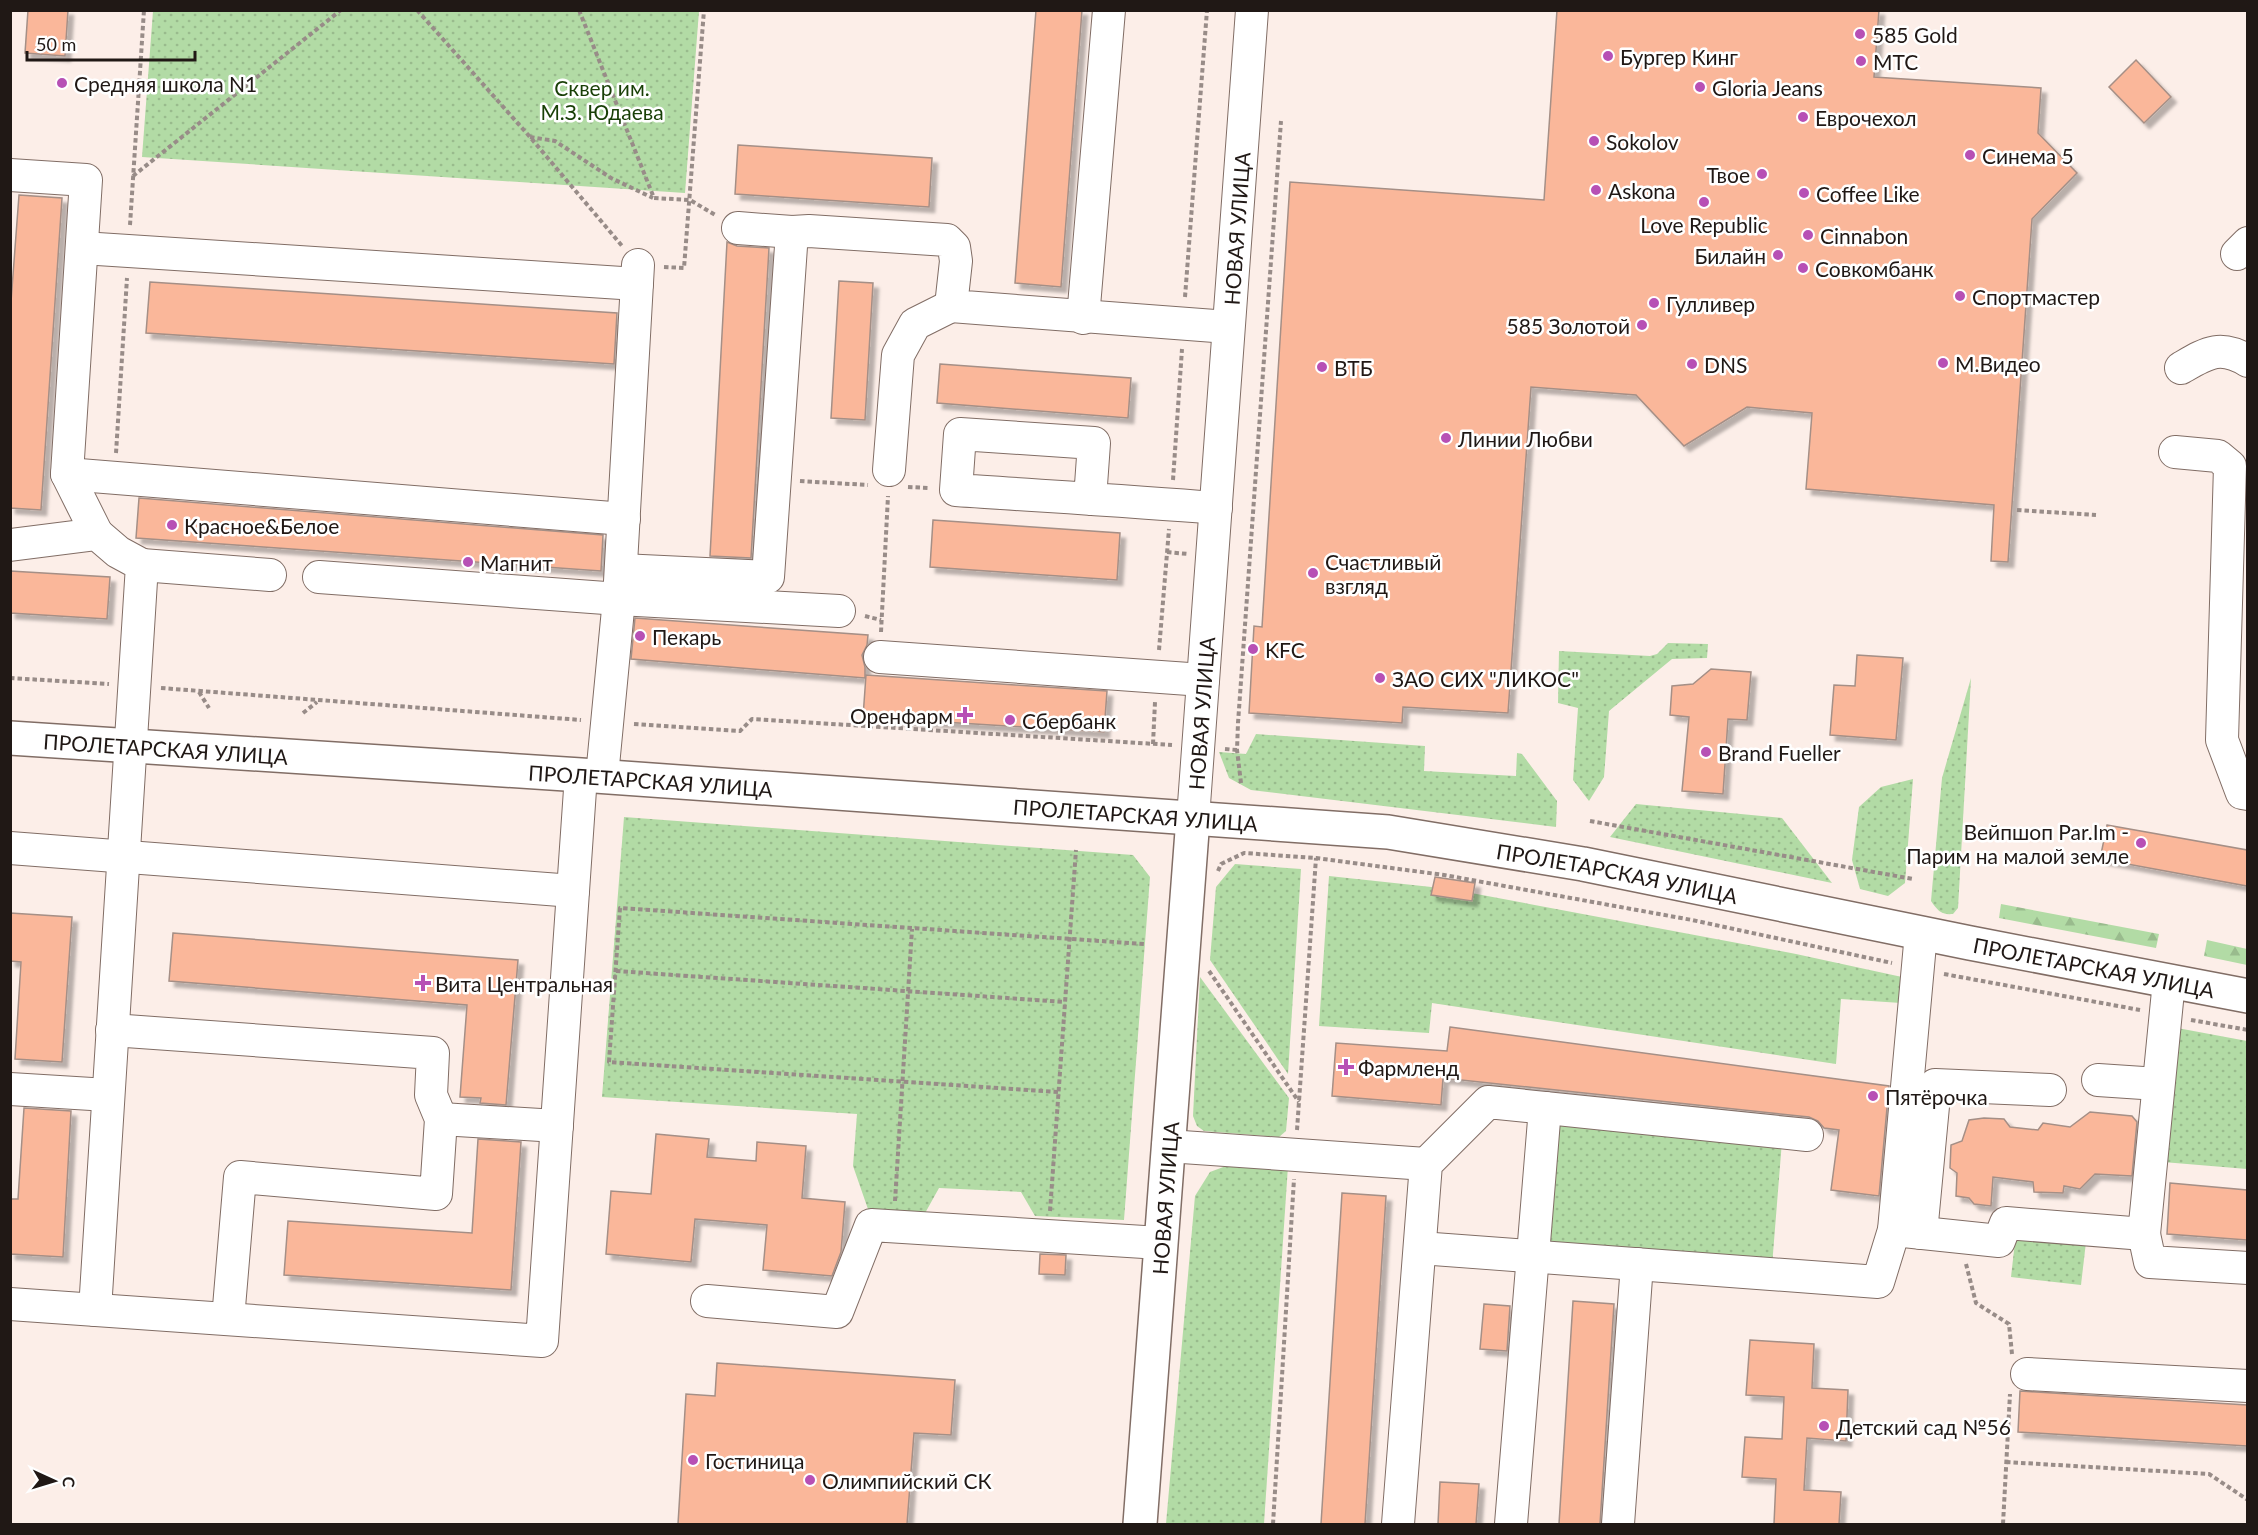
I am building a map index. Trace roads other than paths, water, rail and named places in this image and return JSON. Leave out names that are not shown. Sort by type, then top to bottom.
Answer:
[{"type":"main road","name":"ПРОЛЕТАРСКАЯ УЛИЦА","points":[[10,738],[1388,832],[1583,864],[2247,996]]},
{"type":"main road","name":"НОВАЯ УЛИЦА","points":[[1140,1524],[1193,818]]},
{"type":"street","points":[[1083,318],[1109,10]]},
{"type":"street","name":"НОВАЯ УЛИЦА","points":[[1193,818],[1252,10]]},
{"type":"street","points":[[10,175],[86,180],[67,474],[97,534],[118,552],[142,566],[270,575]]},
{"type":"street","points":[[738,228],[947,240],[954,247],[956,261],[951,306]]},
{"type":"street","points":[[319,577],[620,584],[768,577],[792,232]]},
{"type":"street","points":[[10,1304],[542,1341],[573,891],[620,584],[638,275],[82,248]]},
{"type":"street","points":[[889,470],[898,355],[915,324],[951,306],[1083,318],[1228,327]]},
{"type":"street","points":[[2181,368],[2204,354],[2221,351],[2233,352],[2247,361]]},
{"type":"street","points":[[2175,452],[2218,456],[2230,466],[2222,740],[2242,793],[2247,794]]},
{"type":"street","points":[[67,474],[624,519]]},
{"type":"street","points":[[1090,499],[1216,508]]},
{"type":"street","points":[[10,545],[97,534]]},
{"type":"street","points":[[95,1310],[142,566]]},
{"type":"street","points":[[620,584],[839,611]]},
{"type":"street","points":[[880,657],[1203,680]]},
{"type":"street","points":[[10,848],[573,891]]},
{"type":"street","points":[[1908,1231],[1921,933]]},
{"type":"street","points":[[2169,981],[2144,1234],[2150,1262],[2247,1268]]},
{"type":"street","points":[[112,1030],[433,1053],[431,1095],[441,1119],[436,1194],[240,1177],[228,1319]]},
{"type":"street","points":[[2098,1080],[2158,1084]]},
{"type":"street","points":[[1420,1248],[1878,1282],[1908,1231],[1935,1085],[2050,1090]]},
{"type":"street","points":[[10,1089],[108,1095]]},
{"type":"street","points":[[1398,1524],[1426,1164],[1488,1102],[1808,1135]]},
{"type":"street","points":[[1511,1524],[1545,1108]]},
{"type":"street","points":[[441,1119],[557,1126]]},
{"type":"street","points":[[1168,1146],[1426,1164]]},
{"type":"street","points":[[1908,1231],[1999,1241],[2006,1223],[2144,1234]]},
{"type":"street","points":[[707,1301],[837,1312],[871,1225],[1160,1243]]},
{"type":"street","points":[[1618,1524],[1637,1264]]},
{"type":"street","points":[[2017,1374],[2247,1386]]},
{"type":"place","name":"585 Gold","points":[[1860,34]]},
{"type":"place","name":"Бургер Кинг","points":[[1608,56]]},
{"type":"place","name":"МТС","points":[[1861,61]]},
{"type":"place","name":"Средняя школа N1","points":[[62,83]]},
{"type":"place","name":"Gloria Jeans","points":[[1700,87]]},
{"type":"place","name":"Еврочехол","points":[[1803,117]]},
{"type":"place","name":"Sokolov","points":[[1594,141]]},
{"type":"place","name":"Синема 5","points":[[1970,155]]},
{"type":"place","name":"Твое","points":[[1762,174]]},
{"type":"place","name":"Askona","points":[[1596,190]]},
{"type":"place","name":"Coffee Like","points":[[1804,193]]},
{"type":"place","name":"Love Republic","points":[[1704,202]]},
{"type":"place","name":"Cinnabon","points":[[1808,235]]},
{"type":"place","name":"Билайн","points":[[1778,255]]},
{"type":"place","name":"Совкомбанк","points":[[1803,268]]},
{"type":"place","name":"Спортмастер","points":[[1960,296]]},
{"type":"place","name":"Гулливер","points":[[1654,303]]},
{"type":"place","name":"585 Золотой","points":[[1642,325]]},
{"type":"place","name":"М.Видео","points":[[1943,363]]},
{"type":"place","name":"DNS","points":[[1692,364]]},
{"type":"place","name":"ВТБ","points":[[1322,367]]},
{"type":"place","name":"Линии Любви","points":[[1446,438]]},
{"type":"place","name":"Красное&Белое","points":[[172,525]]},
{"type":"place","name":"Магнит","points":[[468,562]]},
{"type":"place","name":"Счастливый взгляд","points":[[1313,573]]},
{"type":"place","name":"Пекарь","points":[[640,636]]},
{"type":"place","name":"KFC","points":[[1253,649]]},
{"type":"place","name":"ЗАО СИХ \"ЛИКОС\"","points":[[1380,678]]},
{"type":"place","name":"Оренфарм","points":[[965,715]]},
{"type":"place","name":"Сбербанк","points":[[1010,720]]},
{"type":"place","name":"Brand Fueller","points":[[1706,752]]},
{"type":"place","name":"Вейпшоп Par.Im - Парим на малой земле","points":[[2141,843]]},
{"type":"place","name":"Вита Центральная","points":[[423,983]]},
{"type":"place","name":"Фармленд","points":[[1346,1067]]},
{"type":"place","name":"Пятёрочка","points":[[1873,1096]]},
{"type":"place","name":"Детский сад №56","points":[[1824,1426]]},
{"type":"place","name":"Гостиница","points":[[693,1460]]},
{"type":"place","name":"Олимпийский СК","points":[[810,1480]]},
{"type":"park label","name":"Сквер им. М.З. Юдаева","points":[[602,99]]}]
